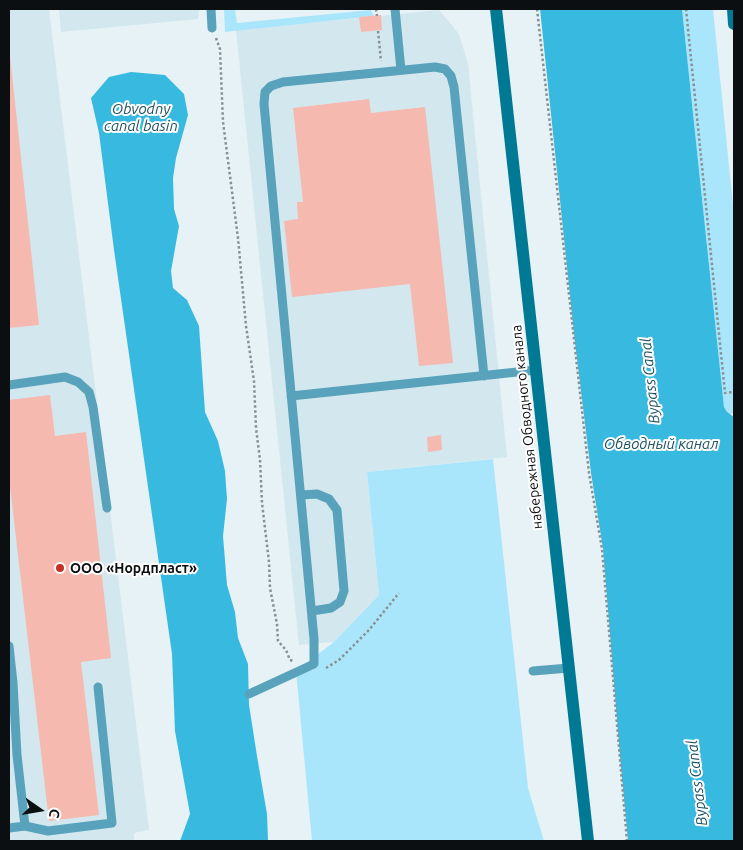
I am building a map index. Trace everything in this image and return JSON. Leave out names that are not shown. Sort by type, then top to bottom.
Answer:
[{"type":"main road","name":"набережная Обводного канала","points":[[496,9],[588,841]]},
{"type":"main road","points":[[733,9],[734,24]]},
{"type":"lane","points":[[212,9],[212,28]]},
{"type":"lane","points":[[395,9],[401,70]]},
{"type":"lane","points":[[249,694],[314,664],[312,610],[264,104],[265,92],[271,86],[283,82],[435,67],[445,69],[451,76],[454,87],[484,376]]},
{"type":"lane","points":[[291,396],[536,370]]},
{"type":"lane","points":[[9,385],[65,377],[78,382],[89,392],[93,407],[107,508]]},
{"type":"lane","points":[[301,495],[317,494],[328,498],[337,510],[344,591],[340,602],[331,608],[312,610]]},
{"type":"lane","points":[[9,646],[17,755],[25,826]]},
{"type":"lane","points":[[533,672],[569,668]]},
{"type":"lane","points":[[9,828],[25,826],[48,831],[112,823],[98,687]]},
{"type":"path","points":[[376,9],[377,16]]},
{"type":"path","points":[[537,9],[589,473],[602,549],[627,841]]},
{"type":"path","points":[[686,9],[725,393],[734,392]]},
{"type":"path","points":[[212,28],[220,49],[223,122],[254,381],[262,503],[270,588],[277,624],[278,641],[286,650],[290,660],[304,668],[323,670],[340,660],[369,630],[399,593]]},
{"type":"path","points":[[378,31],[382,72]]},
{"type":"shaded area","points":[[9,9],[49,9],[149,830],[134,833],[134,841],[9,841]]},
{"type":"shaded area","points":[[59,9],[199,9],[198,19],[61,32]]},
{"type":"shaded area","points":[[224,9],[235,9],[237,23],[371,10],[374,16],[225,32]]},
{"type":"shaded area","points":[[682,9],[713,9],[734,215],[734,412],[730,415],[724,407]]},
{"type":"shaded area","points":[[439,10],[459,34],[468,64],[507,457],[367,472],[379,595],[334,642],[299,645],[236,30]]},
{"type":"shaded area","points":[[493,459],[528,788],[544,841],[312,841],[296,671],[334,642],[379,595],[367,472]]},
{"type":"water","name":"Обводный канал","points":[[540,9],[682,9],[724,407],[734,417],[734,841],[628,841],[603,549],[591,473],[574,334]]},
{"type":"water","name":"Obvodny canal basin","points":[[131,72],[165,75],[184,94],[188,115],[176,158],[173,178],[174,209],[179,226],[171,271],[173,288],[187,300],[199,326],[205,412],[218,441],[225,471],[227,499],[223,536],[227,585],[235,612],[238,638],[248,664],[249,705],[267,814],[268,841],[180,841],[190,814],[175,731],[172,654],[99,133],[91,98],[109,77]]},
{"type":"building","points":[[381,15],[382,30],[361,32],[359,17]]},
{"type":"building","points":[[9,56],[39,325],[9,328]]},
{"type":"building","points":[[369,99],[371,113],[425,107],[453,363],[419,366],[410,284],[292,297],[284,221],[298,219],[297,202],[303,202],[293,108]]},
{"type":"building","name":"ООО «Нордпласт»","points":[[50,395],[55,436],[86,432],[111,658],[81,662],[99,815],[49,821],[9,478],[9,400]]},
{"type":"building","points":[[441,435],[442,450],[428,452],[427,437]]},
{"type":"place","name":"ООО «Нордпласт»","points":[[60,568]]},
{"type":"water label","name":"Bypass Canal","points":[[650,381]]},
{"type":"water label","name":"Bypass Canal","points":[[697,783]]}]
